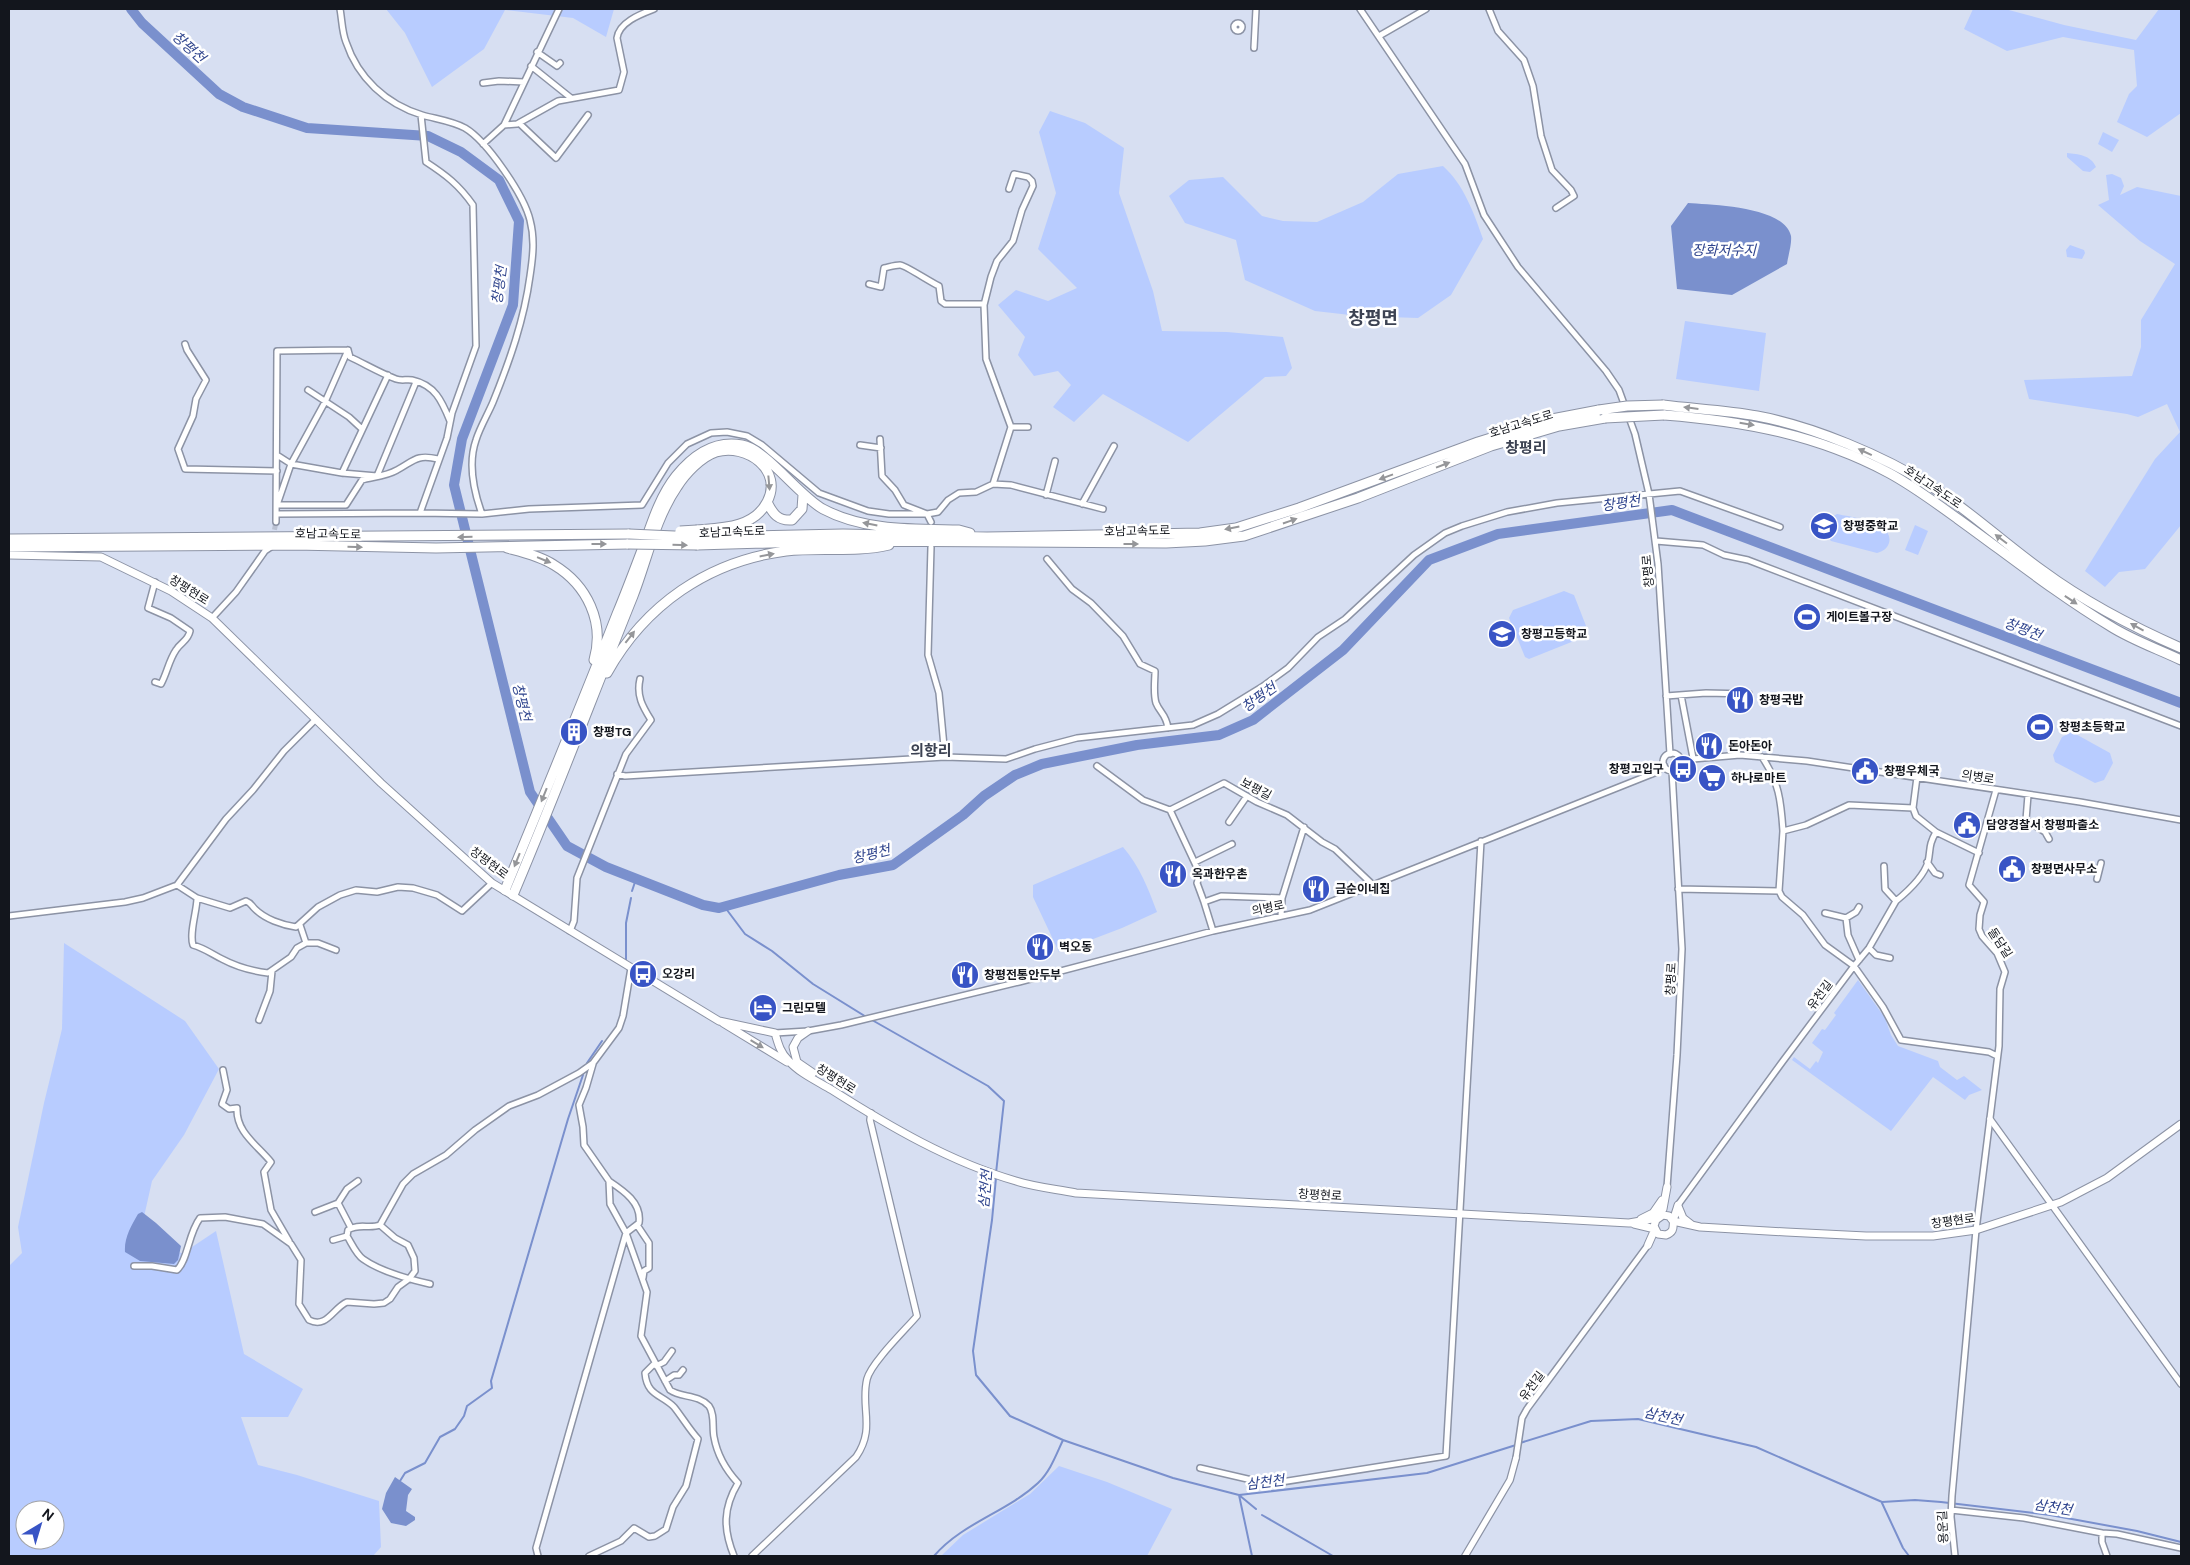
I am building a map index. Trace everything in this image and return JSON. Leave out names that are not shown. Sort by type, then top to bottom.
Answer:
[{"type":"highway","name":"호남고속도로","points":[[697,537],[904,542],[1204,542],[1244,536],[1358,498],[1491,446],[1627,406],[1663,405],[1757,416],[1822,434],[1864,450],[1931,486],[2044,572],[2084,598],[2181,648]]},
{"type":"highway","name":"호남고속도로","points":[[9,539],[434,537],[497,541],[843,534],[987,537],[1200,533],[1236,528],[1308,505],[1478,442],[1552,419],[1602,414],[1664,415],[1709,418],[1752,425],[1788,434],[1824,445],[1889,473],[1924,495],[2111,627],[2181,660]]},
{"type":"highway","points":[[513,895],[562,778],[584,707],[656,511],[675,476],[699,453],[713,446],[727,444],[744,445],[761,454],[803,495],[822,509],[840,517],[883,527],[959,530],[987,537]]},
{"type":"highway","points":[[505,890],[558,760],[584,707],[637,586],[660,519],[682,481],[704,459],[717,452],[744,452],[757,458],[766,468],[770,479],[767,502],[757,514],[745,522],[697,537],[628,539]]},
{"type":"highway","points":[[767,502],[774,515],[779,518],[792,520],[802,509],[803,495]]},
{"type":"highway","name":"호남고속도로","points":[[9,547],[295,546],[436,548],[497,541]]},
{"type":"highway","points":[[497,541],[552,564],[571,577],[582,590],[590,604],[598,634],[597,651],[584,707]]},
{"type":"highway","points":[[584,707],[630,637],[653,612],[690,584],[719,570],[759,557],[808,550],[871,550],[904,542]]},
{"type":"main road","name":"창평현로","points":[[9,555],[101,558],[172,590],[212,618],[411,811],[492,883],[719,1021],[775,1033],[779,1047],[787,1060],[796,1067],[831,1090],[938,1151],[980,1169],[1011,1180],[1076,1193],[1629,1223]]},
{"type":"main road","points":[[719,1021],[796,1067]]},
{"type":"main road","points":[[808,1031],[798,1038],[793,1047],[794,1055],[797,1062],[822,1079],[831,1090]]},
{"type":"main road","name":"창평현로","points":[[1697,1227],[1866,1236],[1933,1236],[1976,1230],[2052,1205],[2107,1178],[2181,1124]]},
{"type":"main road","points":[[1648,1245],[1655,1229],[1654,1223],[1664,1209],[1667,1187]]},
{"type":"main road","points":[[1667,1187],[1673,1231]]},
{"type":"main road","points":[[1629,1223],[1653,1213],[1659,1207],[1667,1187]]},
{"type":"main road","points":[[1671,1219],[1678,1205]]},
{"type":"main road","points":[[1678,1205],[1683,1218],[1697,1227]]},
{"type":"main road","points":[[1629,1223],[1663,1216],[1697,1227]]},
{"type":"main road","points":[[1629,1223],[1655,1229],[1664,1236]]},
{"type":"main road","points":[[1629,1223],[1646,1232],[1649,1237],[1648,1245]]},
{"type":"main road","points":[[1648,1245],[1673,1231],[1697,1227]]},
{"type":"street","points":[[340,9],[346,42],[360,71],[370,84],[383,95],[421,115],[464,128],[484,144],[518,193],[530,218],[534,246],[526,307],[519,334],[476,441],[473,467],[475,496],[479,514]]},
{"type":"street","points":[[484,144],[504,125],[559,9]]},
{"type":"street","points":[[504,125],[518,123],[552,104],[571,98],[619,90],[624,72],[617,38],[618,33],[636,16],[654,9]]},
{"type":"street","points":[[1254,48],[1254,28],[1258,9],[1264,9]]},
{"type":"street","name":"창평로","points":[[1360,9],[1466,164],[1484,215],[1518,267],[1606,371],[1618,390],[1635,434],[1650,494],[1655,539],[1670,754]]},
{"type":"street","points":[[1379,36],[1426,9]]},
{"type":"street","points":[[1489,9],[1498,31],[1524,60],[1533,86],[1541,136],[1552,170],[1571,190],[1574,196],[1556,208]]},
{"type":"street","points":[[1242,27],[1254,28]]},
{"type":"street","points":[[537,52],[557,66],[560,64]]},
{"type":"street","points":[[531,66],[571,98]]},
{"type":"street","points":[[483,83],[499,80],[524,82]]},
{"type":"street","points":[[420,513],[447,438],[450,422],[476,346],[473,205],[462,189],[426,162],[421,115]]},
{"type":"street","points":[[518,123],[556,158],[588,115]]},
{"type":"street","points":[[993,484],[1011,427],[986,360],[984,304],[997,261],[1013,241],[1022,210],[1033,186],[1032,180],[1028,177],[1014,174],[1008,189]]},
{"type":"street","points":[[869,284],[881,287],[884,268],[900,265],[907,267],[918,276],[939,286],[941,301],[944,304],[984,304]]},
{"type":"street","points":[[185,344],[206,380],[196,399],[193,416],[178,449],[185,468],[277,471]]},
{"type":"street","points":[[348,350],[350,357],[398,380],[416,382],[433,390],[440,397],[450,422]]},
{"type":"street","points":[[277,505],[291,464],[324,402],[348,350]]},
{"type":"street","points":[[276,522],[277,351],[348,350]]},
{"type":"street","points":[[342,474],[388,375]]},
{"type":"street","points":[[377,476],[416,382]]},
{"type":"street","points":[[308,390],[349,417],[362,429]]},
{"type":"street","points":[[1011,427],[1028,427]]},
{"type":"street","points":[[277,514],[479,514],[529,509],[642,505],[668,463],[687,444],[711,433],[728,432],[746,436],[762,445],[819,493],[875,512],[927,514],[938,512],[948,500],[959,493],[976,492],[993,484],[1011,485],[1103,509]]},
{"type":"street","points":[[880,439],[882,476],[895,490],[904,505],[927,514],[931,522]]},
{"type":"street","points":[[860,445],[881,448]]},
{"type":"street","points":[[1082,504],[1114,446]]},
{"type":"street","points":[[277,455],[291,464],[342,474],[377,476]]},
{"type":"street","points":[[277,505],[346,505],[362,480],[397,470],[406,463],[420,458],[438,459]]},
{"type":"street","points":[[1046,495],[1055,461]]},
{"type":"street","points":[[617,774],[625,776],[945,757],[1006,759],[1035,748],[1077,738],[1194,724],[1218,714],[1262,687],[1288,668],[1318,637],[1345,619],[1414,555],[1445,533],[1507,512],[1557,504],[1671,491],[1691,494],[1780,527]]},
{"type":"street","points":[[1655,539],[1703,545],[1724,555],[1748,560],[2181,726]]},
{"type":"street","points":[[931,547],[928,655],[939,693],[945,757]]},
{"type":"street","points":[[212,618],[236,592],[265,551],[271,548]]},
{"type":"street","points":[[1047,559],[1072,589],[1091,603],[1123,636],[1140,664],[1156,671],[1154,692],[1157,704],[1167,717],[1168,728]]},
{"type":"street","points":[[154,582],[148,608],[171,618],[190,631],[189,639],[177,648],[171,658],[161,684],[155,682]]},
{"type":"street","points":[[570,931],[574,921],[579,874],[617,774],[626,754],[651,720],[642,706],[637,691],[640,679]]},
{"type":"street","points":[[1666,696],[1749,694]]},
{"type":"street","points":[[1680,695],[1693,758]]},
{"type":"street","points":[[9,916],[125,902],[143,898],[177,885],[226,818],[254,790],[284,751],[316,719]]},
{"type":"street","points":[[1670,754],[1676,755],[1681,760],[1680,767],[1672,771],[1664,765],[1664,759],[1670,754]]},
{"type":"street","name":"의병로","points":[[1681,760],[1740,755],[1806,761],[2080,802],[2181,820]]},
{"type":"street","points":[[1762,757],[1772,772],[1781,799],[1783,831],[1779,891],[1782,897],[1803,915],[1825,945],[1854,966],[1883,1007],[1901,1040],[1989,1052],[1997,1056]]},
{"type":"street","name":"의병로","points":[[808,1031],[841,1025],[1019,982],[1213,931],[1310,910],[1658,772],[1664,765]]},
{"type":"street","points":[[1097,766],[1143,800],[1170,810],[1200,874],[1197,883],[1213,931]]},
{"type":"street","name":"창평로","points":[[1667,1187],[1677,1055],[1682,949],[1672,771]]},
{"type":"street","points":[[1917,777],[1913,808],[1916,816],[1936,832],[1979,853]]},
{"type":"street","name":"보평길","points":[[1170,810],[1224,783],[1287,815],[1322,842],[1335,849],[1372,884]]},
{"type":"street","name":"돌담길","points":[[1996,790],[1969,884],[1984,902],[1978,928],[1997,954],[2005,972],[2000,989],[2000,1039],[1997,1056]]},
{"type":"street","points":[[2028,795],[2026,820],[2045,832],[2049,839]]},
{"type":"street","points":[[1229,822],[1247,796]]},
{"type":"street","points":[[1783,831],[1806,825],[1849,805],[1913,808]]},
{"type":"street","points":[[1281,916],[1282,898],[1304,827]]},
{"type":"street","points":[[1936,832],[1929,844],[1928,862],[1935,873],[1940,875]]},
{"type":"street","points":[[1200,1468],[1268,1484],[1446,1456],[1481,841]]},
{"type":"street","points":[[1194,862],[1232,844]]},
{"type":"street","name":"유천길","points":[[1678,1205],[1783,1061],[1854,966],[1870,948],[1896,901],[1904,895],[1928,862]]},
{"type":"street","points":[[2097,878],[2101,863]]},
{"type":"street","points":[[1884,866],[1885,889],[1896,901]]},
{"type":"street","points":[[177,885],[197,898],[230,908],[246,900],[251,903],[254,909],[276,922],[284,926],[296,927],[318,907],[340,895],[356,890],[377,892],[398,887],[413,888],[437,895],[462,911],[492,883]]},
{"type":"street","points":[[1678,889],[1779,891]]},
{"type":"street","points":[[1204,902],[1221,896],[1282,898]]},
{"type":"street","points":[[197,898],[197,912],[192,935],[193,945],[204,948],[246,970],[268,973],[291,957],[297,948],[306,943],[318,943],[336,950]]},
{"type":"street","points":[[1825,913],[1846,918],[1856,912],[1859,907]]},
{"type":"street","points":[[1846,918],[1848,935],[1854,953],[1859,960]]},
{"type":"street","points":[[300,925],[306,943]]},
{"type":"street","points":[[1870,948],[1876,955],[1890,958]]},
{"type":"street","points":[[380,1225],[403,1184],[413,1174],[446,1154],[475,1130],[509,1106],[538,1095],[579,1073],[593,1063],[619,1028],[623,1016],[631,968]]},
{"type":"street","points":[[259,1020],[270,991],[272,971]]},
{"type":"street","points":[[775,1033],[808,1031]]},
{"type":"street","name":"용운길","points":[[1954,1556],[1952,1496],[1976,1230],[1997,1056]]},
{"type":"street","points":[[538,1556],[536,1548],[626,1234],[637,1225],[640,1216],[637,1206],[631,1198],[609,1181],[584,1145],[583,1127],[578,1105],[586,1088],[593,1063]]},
{"type":"street","points":[[223,1070],[227,1090],[222,1104],[230,1109],[237,1108],[238,1122],[244,1134],[255,1143],[271,1162],[264,1172],[271,1210],[290,1244]]},
{"type":"street","points":[[752,1556],[856,1457],[864,1442],[867,1429],[867,1377],[874,1365],[917,1316],[870,1120],[871,1113]]},
{"type":"street","points":[[1990,1119],[2181,1384]]},
{"type":"street","points":[[315,1212],[338,1203],[347,1190],[358,1181]]},
{"type":"street","points":[[609,1181],[610,1204],[626,1234],[647,1292],[641,1336],[670,1390],[677,1395],[690,1394],[709,1406],[717,1449],[730,1474],[738,1482],[730,1496],[724,1523],[734,1556]]},
{"type":"street","points":[[338,1203],[351,1228]]},
{"type":"street","points":[[134,1266],[177,1270],[182,1265],[193,1227],[200,1218],[225,1217],[263,1224],[290,1244],[300,1255],[299,1304],[305,1315],[313,1322],[320,1322],[327,1319],[347,1302],[384,1303],[390,1299],[398,1287],[409,1279],[416,1268],[410,1248],[380,1225],[351,1228]]},
{"type":"street","points":[[637,1225],[649,1243],[649,1268],[644,1271],[643,1280]]},
{"type":"street","points":[[333,1240],[347,1236],[351,1228]]},
{"type":"street","points":[[347,1236],[363,1259],[409,1279],[430,1284]]},
{"type":"street","name":"유천길","points":[[1466,1556],[1510,1480],[1516,1458],[1522,1418],[1527,1409],[1648,1245]]},
{"type":"street","points":[[589,1556],[620,1542],[634,1528],[649,1536],[662,1533],[666,1528],[673,1506],[686,1486],[698,1439],[674,1408],[652,1392],[645,1380],[644,1373],[656,1364],[664,1362],[672,1351]]},
{"type":"street","points":[[665,1381],[674,1375],[679,1375],[683,1370]]},
{"type":"street","points":[[1951,1509],[2024,1518],[2102,1533],[2117,1534],[2181,1548]]},
{"type":"street","points":[[2102,1533],[2102,1542],[2107,1556]]},
{"type":"shaded area","points":[[386,9],[614,9],[606,37],[573,18],[505,10],[484,49],[432,87],[405,33]]},
{"type":"shaded area","points":[[1973,9],[2005,9],[2064,25],[2136,40],[2159,9],[2181,9],[2181,113],[2147,137],[2117,122],[2129,94],[2137,86],[2134,50],[2063,37],[2007,51],[1964,29]]},
{"type":"shaded area","points":[[1050,111],[1085,123],[1124,148],[1119,193],[1153,291],[1162,331],[1227,332],[1283,337],[1292,368],[1286,376],[1265,377],[1188,442],[1103,394],[1074,422],[1053,407],[1071,385],[1058,371],[1034,376],[1018,355],[1025,337],[998,305],[1016,290],[1048,301],[1077,288],[1038,249],[1056,193],[1039,132]]},
{"type":"shaded area","points":[[2103,132],[2119,140],[2112,152],[2098,144]]},
{"type":"shaded area","points":[[2067,153],[2088,158],[2096,167],[2090,172],[2083,171],[2067,157]]},
{"type":"shaded area","points":[[1443,166],[1463,191],[1483,239],[1451,295],[1418,318],[1359,316],[1315,311],[1245,280],[1236,240],[1185,223],[1169,196],[1189,180],[1223,177],[1262,216],[1283,221],[1317,222],[1363,202],[1398,174]]},
{"type":"shaded area","points":[[2112,174],[2121,178],[2124,186],[2120,195],[2137,187],[2181,196],[2181,525],[2145,569],[2119,572],[2105,587],[2085,571],[2155,459],[2180,432],[2167,404],[2138,417],[2029,399],[2024,380],[2132,376],[2141,347],[2141,320],[2175,264],[2140,241],[2098,205],[2109,200],[2106,175]]},
{"type":"shaded area","points":[[2070,245],[2084,250],[2085,253],[2082,259],[2067,257],[2066,250]]},
{"type":"shaded area","points":[[1685,321],[1766,333],[1759,391],[1676,379]]},
{"type":"shaded area","points":[[1837,514],[1879,525],[1889,536],[1887,547],[1877,553],[1831,541],[1826,533],[1826,525],[1828,519]]},
{"type":"shaded area","points":[[1915,525],[1928,531],[1918,555],[1905,550]]},
{"type":"shaded area","points":[[1564,591],[1574,595],[1588,631],[1584,637],[1529,659],[1525,657],[1509,618],[1513,610]]},
{"type":"shaded area","points":[[2072,732],[2110,753],[2113,763],[2104,780],[2095,783],[2055,762],[2053,755],[2062,737]]},
{"type":"shaded area","points":[[1123,847],[1139,870],[1157,912],[1122,928],[1059,952],[1033,897],[1033,885]]},
{"type":"shaded area","points":[[64,943],[185,1021],[219,1069],[184,1135],[152,1181],[137,1248],[183,1253],[216,1231],[244,1354],[303,1389],[288,1417],[241,1417],[258,1465],[297,1475],[379,1501],[381,1547],[373,1556],[9,1556],[9,1266],[22,1253],[18,1227],[44,1103],[62,1029]]},
{"type":"shaded area","points":[[1858,980],[1885,1018],[1891,1035],[1898,1046],[1938,1061],[1940,1067],[1957,1080],[1964,1076],[1982,1090],[1969,1095],[1965,1100],[1933,1077],[1891,1131],[1792,1060],[1794,1057],[1810,1069],[1816,1061],[1818,1063],[1823,1052],[1812,1043],[1822,1029],[1825,1030],[1836,1015],[1834,1013]]},
{"type":"shaded area","points":[[1059,1466],[1107,1482],[1172,1509],[1147,1556],[941,1556],[963,1535],[1030,1494]]},
{"type":"water","name":"장화저수지","points":[[1688,203],[1729,206],[1762,213],[1775,218],[1786,226],[1791,236],[1787,264],[1732,295],[1677,289],[1671,226]]},
{"type":"water","points":[[142,1212],[181,1246],[178,1260],[174,1264],[140,1261],[125,1252],[128,1232],[138,1214]]},
{"type":"water","points":[[395,1477],[412,1489],[408,1495],[406,1511],[415,1517],[415,1520],[406,1526],[391,1523],[382,1509],[386,1493]]},
{"type":"waterway","name":"창평천","points":[[131,9],[142,23],[219,94],[243,107],[307,128],[428,136],[461,152],[499,180],[519,221],[513,305],[462,439],[454,485],[530,792],[567,846],[606,867],[703,905],[719,908],[839,875],[893,865],[963,815],[984,796],[1015,775],[1042,764],[1137,745],[1219,735],[1253,720],[1343,650],[1429,560],[1498,534],[1672,510],[2181,703]]},
{"type":"waterway","points":[[632,891],[636,879]]},
{"type":"waterway","points":[[626,961],[626,923],[631,898]]},
{"type":"waterway","name":"삼천천","points":[[724,906],[745,934],[772,951],[813,984],[868,1018]]},
{"type":"waterway","name":"삼천천","points":[[872,1020],[988,1086],[1004,1101],[996,1173]]},
{"type":"waterway","points":[[587,1063],[602,1041]]},
{"type":"waterway","points":[[400,1481],[405,1473],[425,1463],[440,1437],[455,1429],[464,1416],[467,1406],[492,1388],[491,1381],[568,1119],[583,1075]]},
{"type":"waterway","name":"삼천천","points":[[996,1178],[992,1220],[973,1351],[976,1375],[1010,1416],[1063,1440],[1173,1478],[1239,1495],[1427,1473],[1516,1445]]},
{"type":"waterway","name":"삼천천","points":[[1520,1443],[1591,1421],[1638,1419],[1756,1447],[1882,1502],[1915,1500],[1941,1502],[2050,1515],[2137,1531],[2181,1542]]},
{"type":"waterway","points":[[934,1556],[958,1535],[1013,1502],[1038,1483],[1049,1469],[1063,1440]]},
{"type":"waterway","points":[[1239,1495],[1252,1556]]},
{"type":"waterway","points":[[1239,1495],[1256,1509]]},
{"type":"waterway","points":[[1882,1503],[1903,1548],[1909,1556]]},
{"type":"waterway","points":[[1262,1515],[1333,1556]]},
{"type":"tunnel","points":[[273,537],[276,522]]},
{"type":"place","name":"창평중학교","points":[[1824,526]]},
{"type":"place","name":"게이트볼구장","points":[[1807,617]]},
{"type":"place","name":"창평고등학교","points":[[1502,634]]},
{"type":"place","name":"창평국밥","points":[[1740,700]]},
{"type":"place","name":"창평초등학교","points":[[2040,727]]},
{"type":"place","name":"창평TG","points":[[574,732]]},
{"type":"place","name":"돈아돈아","points":[[1709,746]]},
{"type":"place","name":"창평고입구","points":[[1683,769]]},
{"type":"place","name":"창평우체국","points":[[1865,771]]},
{"type":"place","name":"하나로마트","points":[[1712,778]]},
{"type":"place","name":"담양경찰서 창평파출소","points":[[1967,825]]},
{"type":"place","name":"창평면사무소","points":[[2012,869]]},
{"type":"place","name":"옥과한우촌","points":[[1173,874]]},
{"type":"place","name":"금순이네집","points":[[1316,889]]},
{"type":"place","name":"벽오동","points":[[1040,947]]},
{"type":"place","name":"오강리","points":[[643,974]]},
{"type":"place","name":"창평전통안두부","points":[[965,975]]},
{"type":"place","name":"그린모텔","points":[[763,1008]]},
{"type":"district","name":"창평면","points":[[1373,318]]},
{"type":"district","name":"창평리","points":[[1526,448]]},
{"type":"district","name":"의항리","points":[[931,751]]}]
